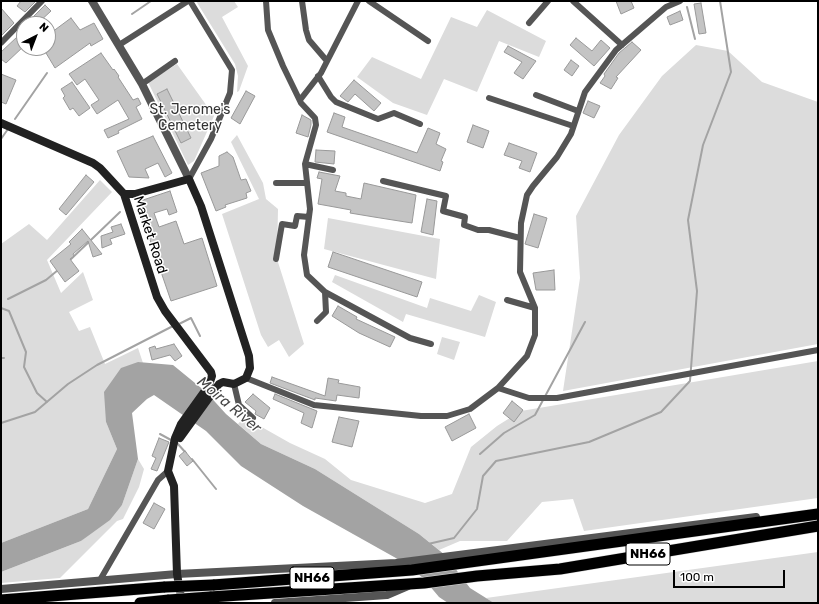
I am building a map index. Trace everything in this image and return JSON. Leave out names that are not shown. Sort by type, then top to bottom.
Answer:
[{"type":"highway","name":"NH66","points":[[1,600],[412,570],[483,556],[818,514]]},
{"type":"highway","name":"NH66","points":[[140,603],[419,583],[477,576],[560,569],[818,526]]},
{"type":"main road","name":"Market Road","points":[[1,123],[93,163],[100,168],[124,194],[157,297],[211,372],[223,382]]},
{"type":"main road","points":[[124,194],[135,194],[189,179],[201,206],[249,356],[250,368],[246,378],[234,384],[223,382],[212,387],[183,426],[172,449],[168,471],[174,486],[177,574],[182,603]]},
{"type":"main road","points":[[211,372],[212,387]]},
{"type":"street","points":[[1,43],[42,1]]},
{"type":"street","points":[[92,1],[142,84],[189,179]]},
{"type":"street","points":[[119,45],[189,1],[232,70],[230,93],[211,139],[189,179]]},
{"type":"street","points":[[266,1],[268,30],[283,66],[300,100],[315,118],[316,125],[305,164],[310,209],[304,255],[308,275],[325,292],[410,338],[431,344]]},
{"type":"street","points":[[302,1],[309,40],[327,61]]},
{"type":"street","points":[[300,100],[327,61],[358,1]]},
{"type":"street","points":[[369,1],[428,41]]},
{"type":"street","points":[[529,23],[548,1]]},
{"type":"street","points":[[572,1],[622,44]]},
{"type":"street","points":[[246,378],[314,405],[421,416],[447,416],[470,409],[498,388],[503,380],[527,356],[535,335],[535,308],[520,272],[521,223],[527,195],[557,157],[571,134],[585,92],[622,44],[666,7],[680,1]]},
{"type":"street","points":[[142,84],[175,61]]},
{"type":"street","points":[[318,76],[331,97],[336,102],[378,119],[394,113],[420,124]]},
{"type":"street","points":[[536,95],[578,111]]},
{"type":"street","points":[[489,98],[573,126]]},
{"type":"street","points":[[305,164],[333,170]]},
{"type":"street","points":[[383,181],[446,196],[443,211],[466,217],[464,225],[478,230],[489,230],[520,238]]},
{"type":"street","points":[[276,183],[307,183]]},
{"type":"street","points":[[276,259],[282,224],[295,226],[297,216],[309,217]]},
{"type":"street","points":[[317,321],[326,312],[325,292]]},
{"type":"street","points":[[507,300],[535,308]]},
{"type":"street","points":[[498,388],[529,398],[557,398],[818,350]]},
{"type":"street","points":[[234,384],[239,405],[253,418]]},
{"type":"street","points":[[100,580],[158,480],[168,471]]},
{"type":"street","points":[[1,589],[177,574],[396,563],[483,556],[556,544],[818,509]]},
{"type":"street","points":[[275,603],[387,595],[419,583]]},
{"type":"green space","points":[[196,1],[234,1],[238,7],[222,17],[248,66],[239,91],[237,92],[238,76],[235,64]]},
{"type":"green space","points":[[487,10],[546,41],[539,57],[499,41],[477,92],[444,79],[427,115],[393,103],[357,77],[372,57],[421,79],[451,17],[477,27]]},
{"type":"green space","points":[[696,45],[728,51],[762,82],[818,102],[818,344],[563,391],[580,278],[576,216],[619,135],[662,76]]},
{"type":"green space","name":"St. Jerome's Cemetery","points":[[177,64],[214,116],[194,161],[188,165],[148,82]]},
{"type":"green space","points":[[237,135],[263,183],[266,199],[278,209],[277,259],[304,344],[289,357],[279,340],[268,347],[261,335],[222,214],[259,199],[231,142]]},
{"type":"green space","points":[[100,180],[112,192],[47,260],[61,293],[83,272],[93,300],[69,312],[79,331],[90,327],[105,364],[138,348],[143,363],[138,362],[106,422],[117,449],[88,509],[1,543],[1,244],[29,224],[47,240]]},
{"type":"green space","points":[[328,218],[440,239],[436,279],[324,249]]},
{"type":"green space","points":[[335,275],[427,308],[430,298],[471,311],[479,295],[496,302],[485,337],[406,314],[403,322],[332,282]]},
{"type":"green space","points":[[442,337],[460,342],[454,360],[437,354]]},
{"type":"green space","points":[[818,361],[818,498],[584,531],[573,499],[542,502],[507,541],[460,541],[439,550],[419,534],[315,469],[261,444],[238,424],[244,417],[290,443],[325,459],[351,480],[425,503],[452,494],[471,447],[497,426],[521,411]]},
{"type":"green space","points":[[138,459],[144,469],[139,487],[123,519],[117,521],[60,578],[1,583],[1,572],[81,541],[122,505]]},
{"type":"green space","points":[[818,552],[818,603],[494,603],[486,598]]},
{"type":"shaded area","points":[[138,362],[173,365],[206,392],[226,414],[261,444],[315,469],[419,534],[445,555],[470,588],[494,603],[448,603],[439,597],[423,578],[403,562],[303,506],[241,466],[206,431],[154,395],[147,399],[132,413],[138,459],[122,505],[110,520],[81,541],[1,572],[1,543],[88,509],[117,449],[106,422],[104,392],[121,368]]},
{"type":"building","points":[[21,1],[36,1],[25,12],[17,6]]},
{"type":"building","points":[[616,1],[631,1],[634,8],[621,14]]},
{"type":"building","points":[[701,3],[706,33],[699,34],[694,4]]},
{"type":"building","points":[[45,5],[51,11],[46,16],[34,16]]},
{"type":"building","points":[[1,8],[14,23],[1,36]]},
{"type":"building","points":[[680,11],[683,20],[670,25],[667,17]]},
{"type":"building","points":[[71,18],[80,30],[94,23],[103,39],[91,46],[90,43],[55,68],[48,56],[56,56],[56,29]]},
{"type":"building","points":[[16,38],[16,54],[6,63],[1,59],[1,52]]},
{"type":"building","points":[[576,38],[592,51],[601,40],[610,48],[594,66],[570,45]]},
{"type":"building","points":[[632,42],[641,50],[616,77],[618,78],[611,89],[600,83],[605,76],[604,74],[619,53]]},
{"type":"building","points":[[508,46],[536,61],[523,79],[514,73],[522,62],[504,52]]},
{"type":"building","points":[[101,53],[119,76],[118,77],[133,100],[138,98],[141,104],[136,107],[142,119],[118,131],[119,133],[108,138],[104,130],[129,119],[118,100],[97,114],[91,105],[99,100],[85,79],[77,85],[69,74]]},
{"type":"building","points":[[571,60],[579,66],[572,76],[564,70]]},
{"type":"building","points":[[1,74],[16,80],[6,104],[1,102]]},
{"type":"building","points":[[354,80],[381,103],[374,111],[355,94],[348,102],[340,96]]},
{"type":"building","points":[[72,82],[90,108],[79,116],[73,108],[70,110],[63,98],[65,96],[61,89]]},
{"type":"building","points":[[167,89],[191,138],[181,143],[157,94]]},
{"type":"building","points":[[246,91],[255,96],[240,124],[231,118]]},
{"type":"building","points":[[588,101],[600,106],[594,118],[583,113]]},
{"type":"building","points":[[334,113],[345,117],[342,127],[417,153],[428,128],[440,133],[436,144],[446,149],[441,161],[443,162],[440,171],[327,132]]},
{"type":"building","points":[[302,115],[311,120],[308,137],[296,133]]},
{"type":"building","points":[[473,125],[489,131],[483,148],[467,142]]},
{"type":"building","points":[[153,136],[172,173],[165,177],[158,163],[145,169],[149,178],[129,177],[117,151]]},
{"type":"building","points":[[509,143],[537,153],[530,172],[519,168],[522,161],[504,155]]},
{"type":"building","points":[[316,150],[335,151],[334,164],[315,162]]},
{"type":"building","points":[[227,152],[233,157],[241,180],[246,179],[251,191],[246,193],[247,198],[225,205],[226,207],[216,211],[201,173],[219,166],[219,156]]},
{"type":"building","points":[[319,172],[340,176],[335,191],[346,193],[346,196],[361,199],[364,183],[416,195],[412,223],[350,213],[351,210],[318,204],[322,179],[317,178]]},
{"type":"building","points":[[86,175],[94,182],[66,215],[59,209]]},
{"type":"building","points":[[170,191],[177,212],[169,215],[167,209],[154,213],[159,227],[176,221],[184,244],[202,238],[217,286],[171,301],[137,202]]},
{"type":"building","points":[[427,199],[437,201],[433,235],[421,232]]},
{"type":"building","points":[[534,214],[547,218],[538,248],[525,244]]},
{"type":"building","points":[[121,224],[125,234],[110,239],[112,244],[102,248],[101,236],[113,232],[111,227]]},
{"type":"building","points":[[82,229],[102,254],[93,257],[88,241],[73,254],[74,256],[70,259],[79,271],[65,282],[50,261],[71,244],[69,242]]},
{"type":"building","points":[[333,252],[422,282],[417,297],[328,267]]},
{"type":"building","points":[[554,270],[555,290],[536,290],[533,273]]},
{"type":"building","points":[[338,306],[357,317],[356,319],[395,337],[390,347],[359,333],[332,316]]},
{"type":"building","points":[[174,344],[182,356],[175,361],[170,355],[152,360],[149,348],[155,346],[156,349]]},
{"type":"building","points":[[272,377],[325,396],[328,378],[339,380],[338,383],[360,387],[359,398],[337,395],[336,401],[315,398],[315,400],[270,383]]},
{"type":"building","points":[[253,394],[270,408],[264,419],[255,414],[256,411],[245,402]]},
{"type":"building","points":[[275,394],[317,411],[312,428],[301,423],[304,413],[273,399]]},
{"type":"building","points":[[512,401],[523,410],[514,422],[503,413]]},
{"type":"building","points":[[469,414],[476,428],[452,441],[445,427]]},
{"type":"building","points":[[339,417],[359,421],[352,447],[332,442]]},
{"type":"building","points":[[159,438],[169,442],[157,471],[151,469],[156,458],[152,456]]},
{"type":"building","points":[[185,451],[193,461],[187,466],[179,456]]},
{"type":"building","points":[[154,503],[165,509],[154,529],[143,523]]},
{"type":"waterway","points":[[132,14],[151,1]]},
{"type":"waterway","points":[[428,544],[454,538],[477,509],[483,476],[496,461],[589,442],[661,412],[690,381],[697,291],[688,220],[703,145],[731,72],[720,1]]},
{"type":"waterway","points":[[687,7],[695,39]]},
{"type":"waterway","points":[[15,119],[47,73]]},
{"type":"waterway","points":[[1,139],[8,129]]},
{"type":"waterway","points":[[69,261],[120,212]]},
{"type":"waterway","points":[[8,299],[46,280],[58,270]]},
{"type":"waterway","points":[[1,308],[9,311],[26,352],[24,367],[37,393],[47,402]]},
{"type":"waterway","points":[[177,325],[191,318],[200,336]]},
{"type":"waterway","points":[[480,454],[504,433],[535,415],[585,322]]},
{"type":"waterway","points":[[1,423],[35,412],[68,384],[97,365],[173,326]]},
{"type":"waterway","points":[[160,434],[171,440]]},
{"type":"waterway","points":[[177,443],[186,453]]},
{"type":"waterway","points":[[192,459],[216,489]]},
{"type":"water label","name":"Moira River","points":[[229,405]]}]
